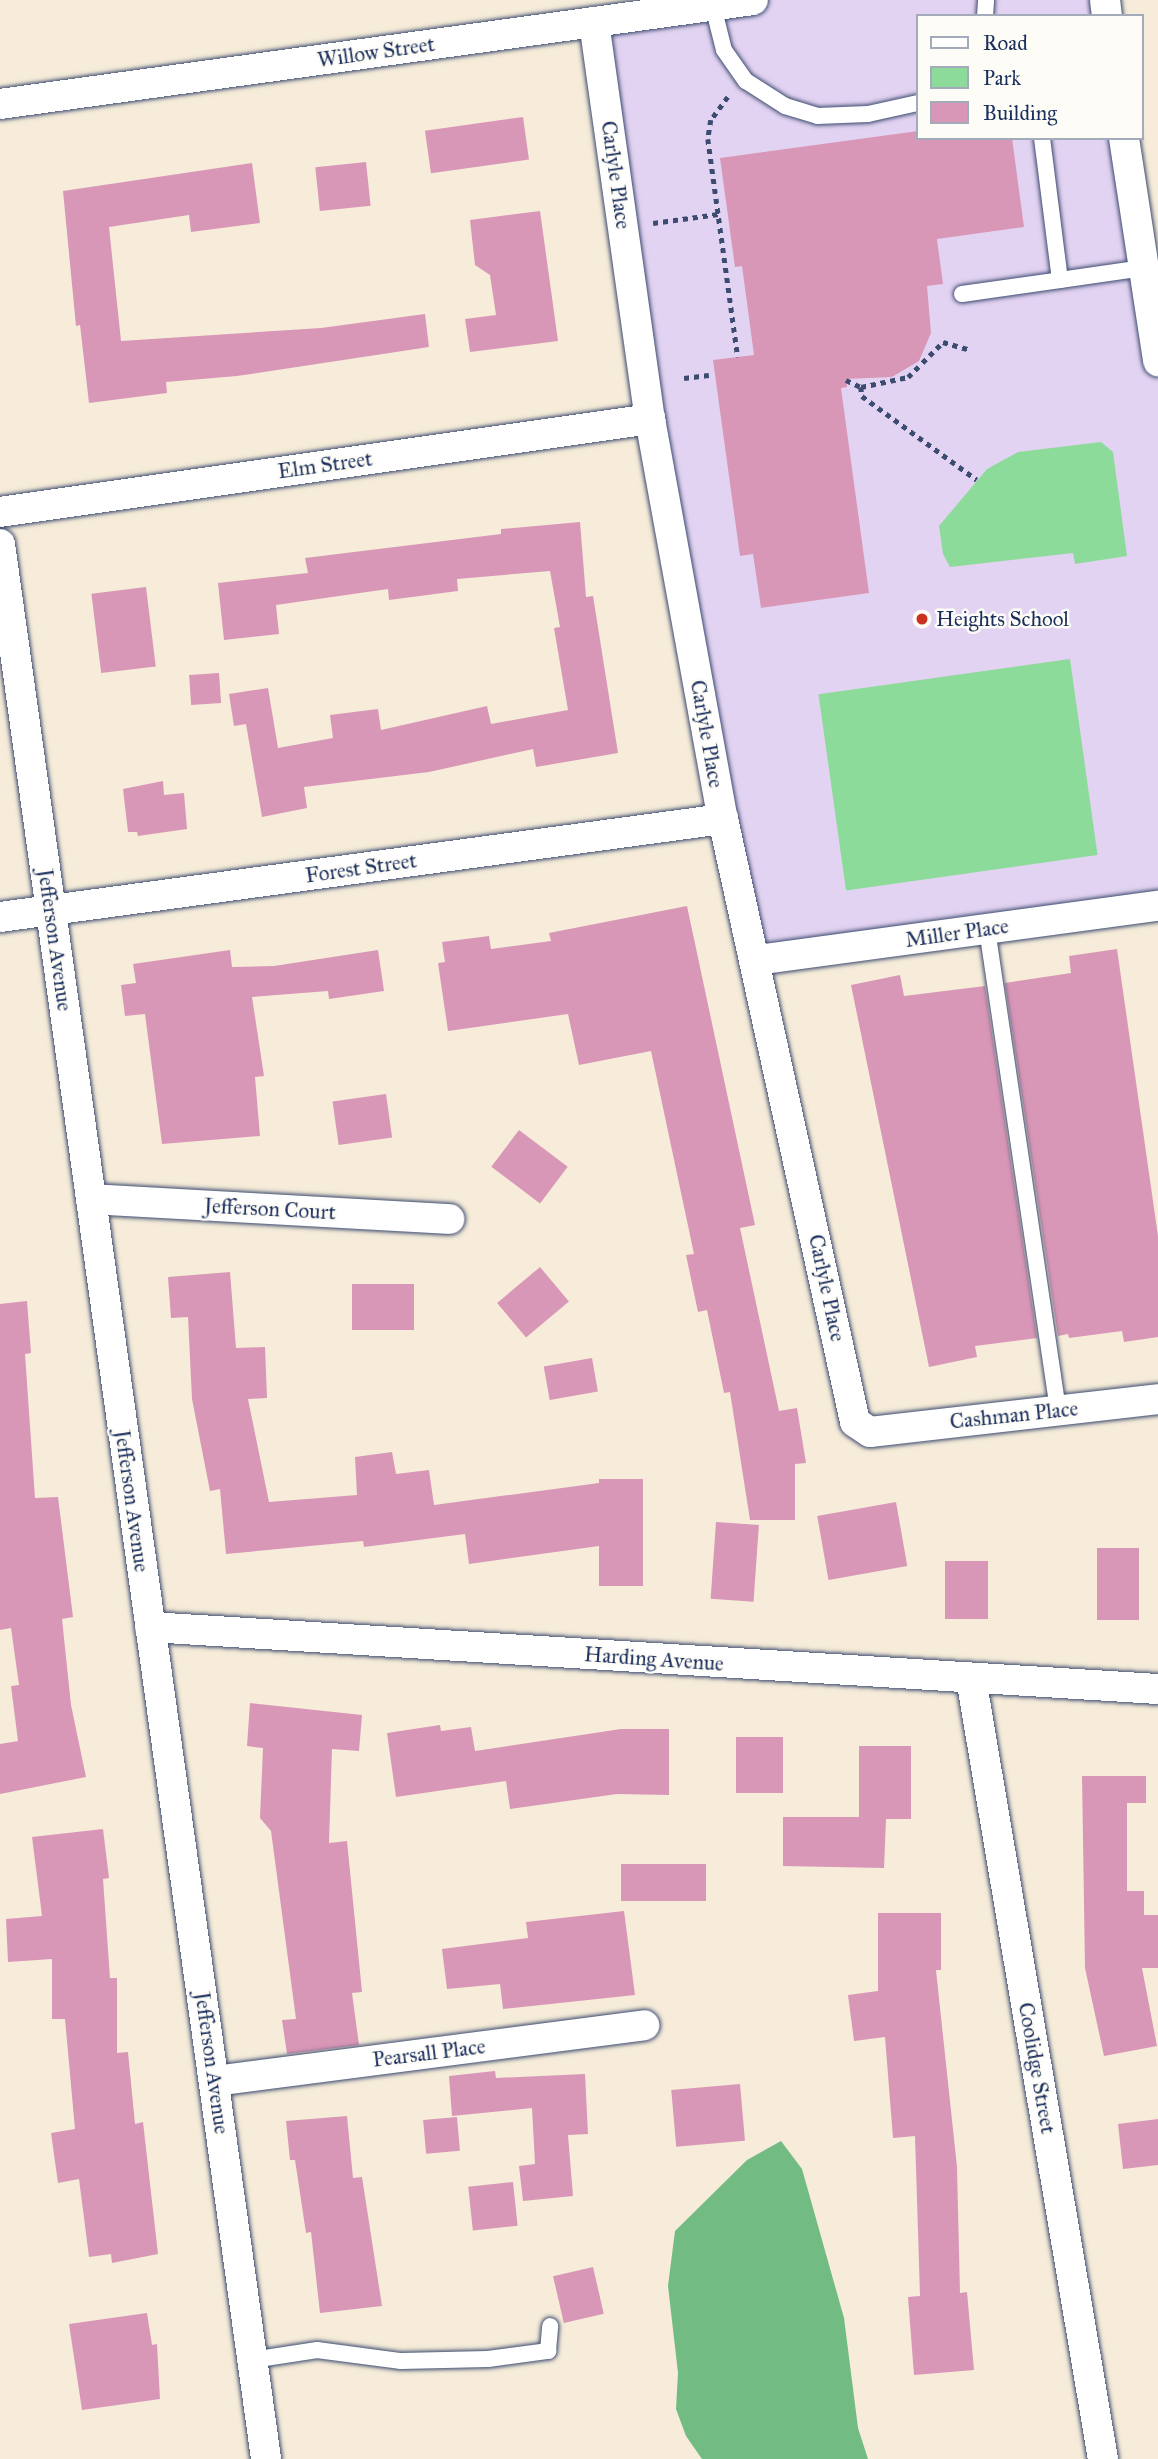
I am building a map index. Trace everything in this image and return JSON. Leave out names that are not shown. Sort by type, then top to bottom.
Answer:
[{"type":"street","name":"Willow Street","points":[[0,104],[594,22],[637,8],[713,6],[753,0]]},
{"type":"street","name":"Carlyle Place","points":[[594,22],[650,419],[723,819],[757,960],[855,1422],[870,1432]]},
{"type":"street","points":[[1124,140],[1158,360]]},
{"type":"street","name":"Elm Street","points":[[0,512],[650,419]]},
{"type":"street","name":"Jefferson Avenue","points":[[0,544],[215,2081],[265,2459]]},
{"type":"street","name":"Forest Street","points":[[0,917],[723,819]]},
{"type":"street","name":"Miller Place","points":[[757,960],[1158,906]]},
{"type":"street","name":"Jefferson Court","points":[[91,1199],[449,1219]]},
{"type":"street","name":"Cashman Place","points":[[870,1432],[1158,1399]]},
{"type":"street","name":"Harding Avenue","points":[[150,1628],[1158,1689]]},
{"type":"street","name":"Coolidge Street","points":[[971,1678],[1103,2459]]},
{"type":"street","name":"Pearsall Place","points":[[215,2081],[644,2025]]},
{"type":"lane","points":[[713,6],[724,50],[746,81],[785,106],[817,116],[867,114],[916,103]]},
{"type":"lane","points":[[1042,140],[1060,280]]},
{"type":"lane","points":[[962,294],[1143,268]]},
{"type":"lane","points":[[986,929],[1058,1410]]},
{"type":"lane","points":[[252,2360],[317,2350],[401,2361],[488,2359],[548,2351],[550,2326]]},
{"type":"path","points":[[738,357],[708,139],[711,121],[718,105],[746,81]]},
{"type":"path","points":[[623,227],[718,214]]},
{"type":"path","points":[[846,380],[861,387],[908,377],[943,342],[971,350]]},
{"type":"path","points":[[684,379],[709,375]]},
{"type":"path","points":[[861,387],[862,396],[977,480]]},
{"type":"shaded area","name":"Heights School","points":[[753,0],[1105,0],[1107,14],[916,14],[916,140],[1124,140],[1158,361],[1158,906],[757,960],[594,22]]},
{"type":"green space","points":[[1101,442],[1113,452],[1127,556],[1075,564],[1073,553],[950,567],[943,554],[939,526],[987,469],[1018,452]]},
{"type":"green space","points":[[1070,659],[1098,855],[846,890],[818,694]]},
{"type":"green space","points":[[781,2141],[802,2169],[844,2318],[858,2428],[868,2459],[702,2459],[686,2436],[676,2409],[678,2373],[668,2286],[675,2231],[747,2160]]},
{"type":"building","points":[[523,117],[529,160],[431,173],[425,131]]},
{"type":"building","points":[[916,131],[916,140],[1012,140],[1024,227],[937,239],[943,284],[927,286],[931,333],[919,361],[892,377],[846,379],[847,387],[841,388],[869,593],[761,608],[753,554],[740,556],[713,360],[754,355],[742,266],[735,267],[720,158]]},
{"type":"building","points":[[366,162],[371,206],[320,211],[315,167]]},
{"type":"building","points":[[252,163],[260,223],[191,232],[189,215],[109,227],[121,341],[321,328],[425,314],[429,347],[237,376],[166,382],[167,393],[89,403],[80,325],[76,326],[63,191]]},
{"type":"building","points":[[540,211],[558,341],[470,352],[465,319],[496,315],[490,275],[475,265],[470,220]]},
{"type":"building","points":[[580,522],[586,597],[593,596],[618,753],[536,767],[533,749],[429,772],[304,787],[307,808],[262,817],[246,724],[234,726],[229,694],[268,688],[278,748],[333,738],[330,715],[378,709],[381,730],[487,706],[491,724],[568,710],[554,628],[560,627],[550,571],[457,579],[458,591],[389,600],[388,589],[276,605],[279,634],[224,640],[218,583],[308,573],[305,558],[501,534],[501,529]]},
{"type":"building","points":[[146,587],[156,666],[101,673],[91,594]]},
{"type":"building","points":[[219,673],[221,703],[191,705],[189,675]]},
{"type":"building","points":[[163,781],[164,795],[184,793],[187,829],[138,836],[137,832],[128,832],[123,789]]},
{"type":"building","points":[[687,906],[755,1225],[740,1228],[779,1411],[797,1408],[806,1463],[795,1464],[795,1520],[750,1520],[730,1392],[724,1393],[707,1310],[698,1312],[686,1255],[694,1254],[651,1051],[579,1065],[568,1014],[448,1031],[438,963],[445,962],[442,942],[489,936],[491,949],[551,941],[549,933]]},
{"type":"building","points":[[1117,949],[1158,1236],[1158,1337],[1124,1342],[1122,1331],[1069,1338],[1068,1334],[1058,1336],[1005,983],[1071,973],[1069,956]]},
{"type":"building","points":[[230,950],[232,967],[274,966],[378,950],[384,991],[329,999],[328,991],[252,997],[264,1076],[255,1077],[260,1136],[162,1144],[145,1014],[125,1016],[121,985],[136,983],[133,964]]},
{"type":"building","points":[[900,975],[904,996],[985,986],[1037,1338],[975,1346],[977,1357],[929,1367],[851,985]]},
{"type":"building","points":[[386,1094],[392,1138],[339,1145],[333,1102]]},
{"type":"building","points":[[519,1130],[568,1167],[540,1203],[491,1167]]},
{"type":"building","points":[[540,1267],[569,1301],[526,1337],[497,1303]]},
{"type":"building","points":[[230,1272],[236,1348],[265,1347],[267,1398],[248,1399],[269,1502],[357,1495],[355,1457],[392,1452],[396,1474],[429,1470],[434,1505],[599,1483],[599,1479],[643,1479],[643,1586],[599,1586],[599,1546],[469,1564],[465,1534],[364,1547],[363,1541],[226,1554],[220,1489],[210,1491],[192,1399],[188,1317],[171,1318],[168,1277]]},
{"type":"building","points":[[352,1284],[414,1284],[414,1330],[352,1330]]},
{"type":"building","points":[[27,1301],[31,1353],[25,1354],[35,1498],[58,1497],[73,1617],[62,1619],[71,1705],[86,1777],[0,1794],[0,1744],[18,1741],[11,1686],[19,1685],[11,1628],[0,1630],[0,1304]]},
{"type":"building","points":[[592,1358],[598,1391],[550,1400],[544,1367]]},
{"type":"building","points":[[896,1502],[907,1566],[829,1580],[817,1516]]},
{"type":"building","points":[[716,1522],[759,1525],[754,1602],[711,1599]]},
{"type":"building","points":[[1097,1548],[1139,1548],[1139,1620],[1097,1620]]},
{"type":"building","points":[[945,1561],[988,1561],[988,1619],[945,1619]]},
{"type":"building","points":[[250,1703],[362,1715],[359,1751],[332,1749],[329,1843],[347,1841],[362,1992],[352,1993],[359,2045],[287,2054],[282,2020],[296,2019],[271,1831],[260,1818],[263,1748],[247,1746]]},
{"type":"building","points":[[440,1725],[441,1731],[471,1727],[475,1751],[621,1729],[669,1729],[669,1795],[617,1794],[510,1809],[506,1781],[396,1797],[387,1733]]},
{"type":"building","points":[[736,1737],[783,1737],[783,1793],[736,1793]]},
{"type":"building","points":[[859,1746],[911,1746],[911,1819],[886,1819],[884,1868],[783,1866],[783,1817],[859,1817]]},
{"type":"building","points":[[1082,1776],[1146,1776],[1146,1803],[1127,1803],[1127,1891],[1144,1891],[1144,1915],[1158,1915],[1158,1968],[1142,1968],[1157,2046],[1104,2056],[1085,1968]]},
{"type":"building","points":[[103,1829],[109,1878],[103,1879],[110,1978],[117,1978],[117,2053],[128,2052],[135,2124],[143,2122],[158,2254],[112,2263],[111,2254],[89,2257],[79,2179],[58,2183],[51,2133],[75,2129],[65,2019],[52,2019],[52,1959],[8,1962],[6,1919],[42,1916],[32,1837]]},
{"type":"building","points":[[621,1864],[706,1864],[706,1901],[621,1901]]},
{"type":"building","points":[[624,1911],[635,1995],[503,2009],[500,1984],[447,1989],[442,1949],[528,1938],[526,1922]]},
{"type":"building","points":[[878,1913],[941,1913],[941,1970],[936,1970],[957,2167],[960,2293],[967,2292],[974,2370],[914,2375],[908,2297],[920,2296],[915,2136],[893,2138],[885,2037],[854,2041],[848,1995],[878,1991]]},
{"type":"building","points":[[495,2071],[496,2078],[585,2074],[588,2134],[568,2135],[573,2196],[523,2201],[519,2166],[535,2164],[532,2108],[452,2116],[449,2076]]},
{"type":"building","points":[[740,2084],[745,2141],[676,2147],[671,2090]]},
{"type":"building","points":[[347,2116],[353,2178],[362,2177],[382,2306],[320,2313],[311,2232],[306,2233],[295,2160],[290,2160],[286,2121]]},
{"type":"building","points":[[457,2117],[460,2151],[426,2154],[423,2120]]},
{"type":"building","points":[[1158,2119],[1158,2165],[1123,2169],[1118,2124]]},
{"type":"building","points":[[513,2182],[518,2226],[473,2230],[468,2187]]},
{"type":"building","points":[[593,2267],[604,2314],[564,2323],[553,2276]]},
{"type":"building","points":[[147,2313],[152,2345],[157,2344],[160,2399],[82,2410],[69,2324]]},
{"type":"place","name":"Heights School","points":[[922,619]]}]
